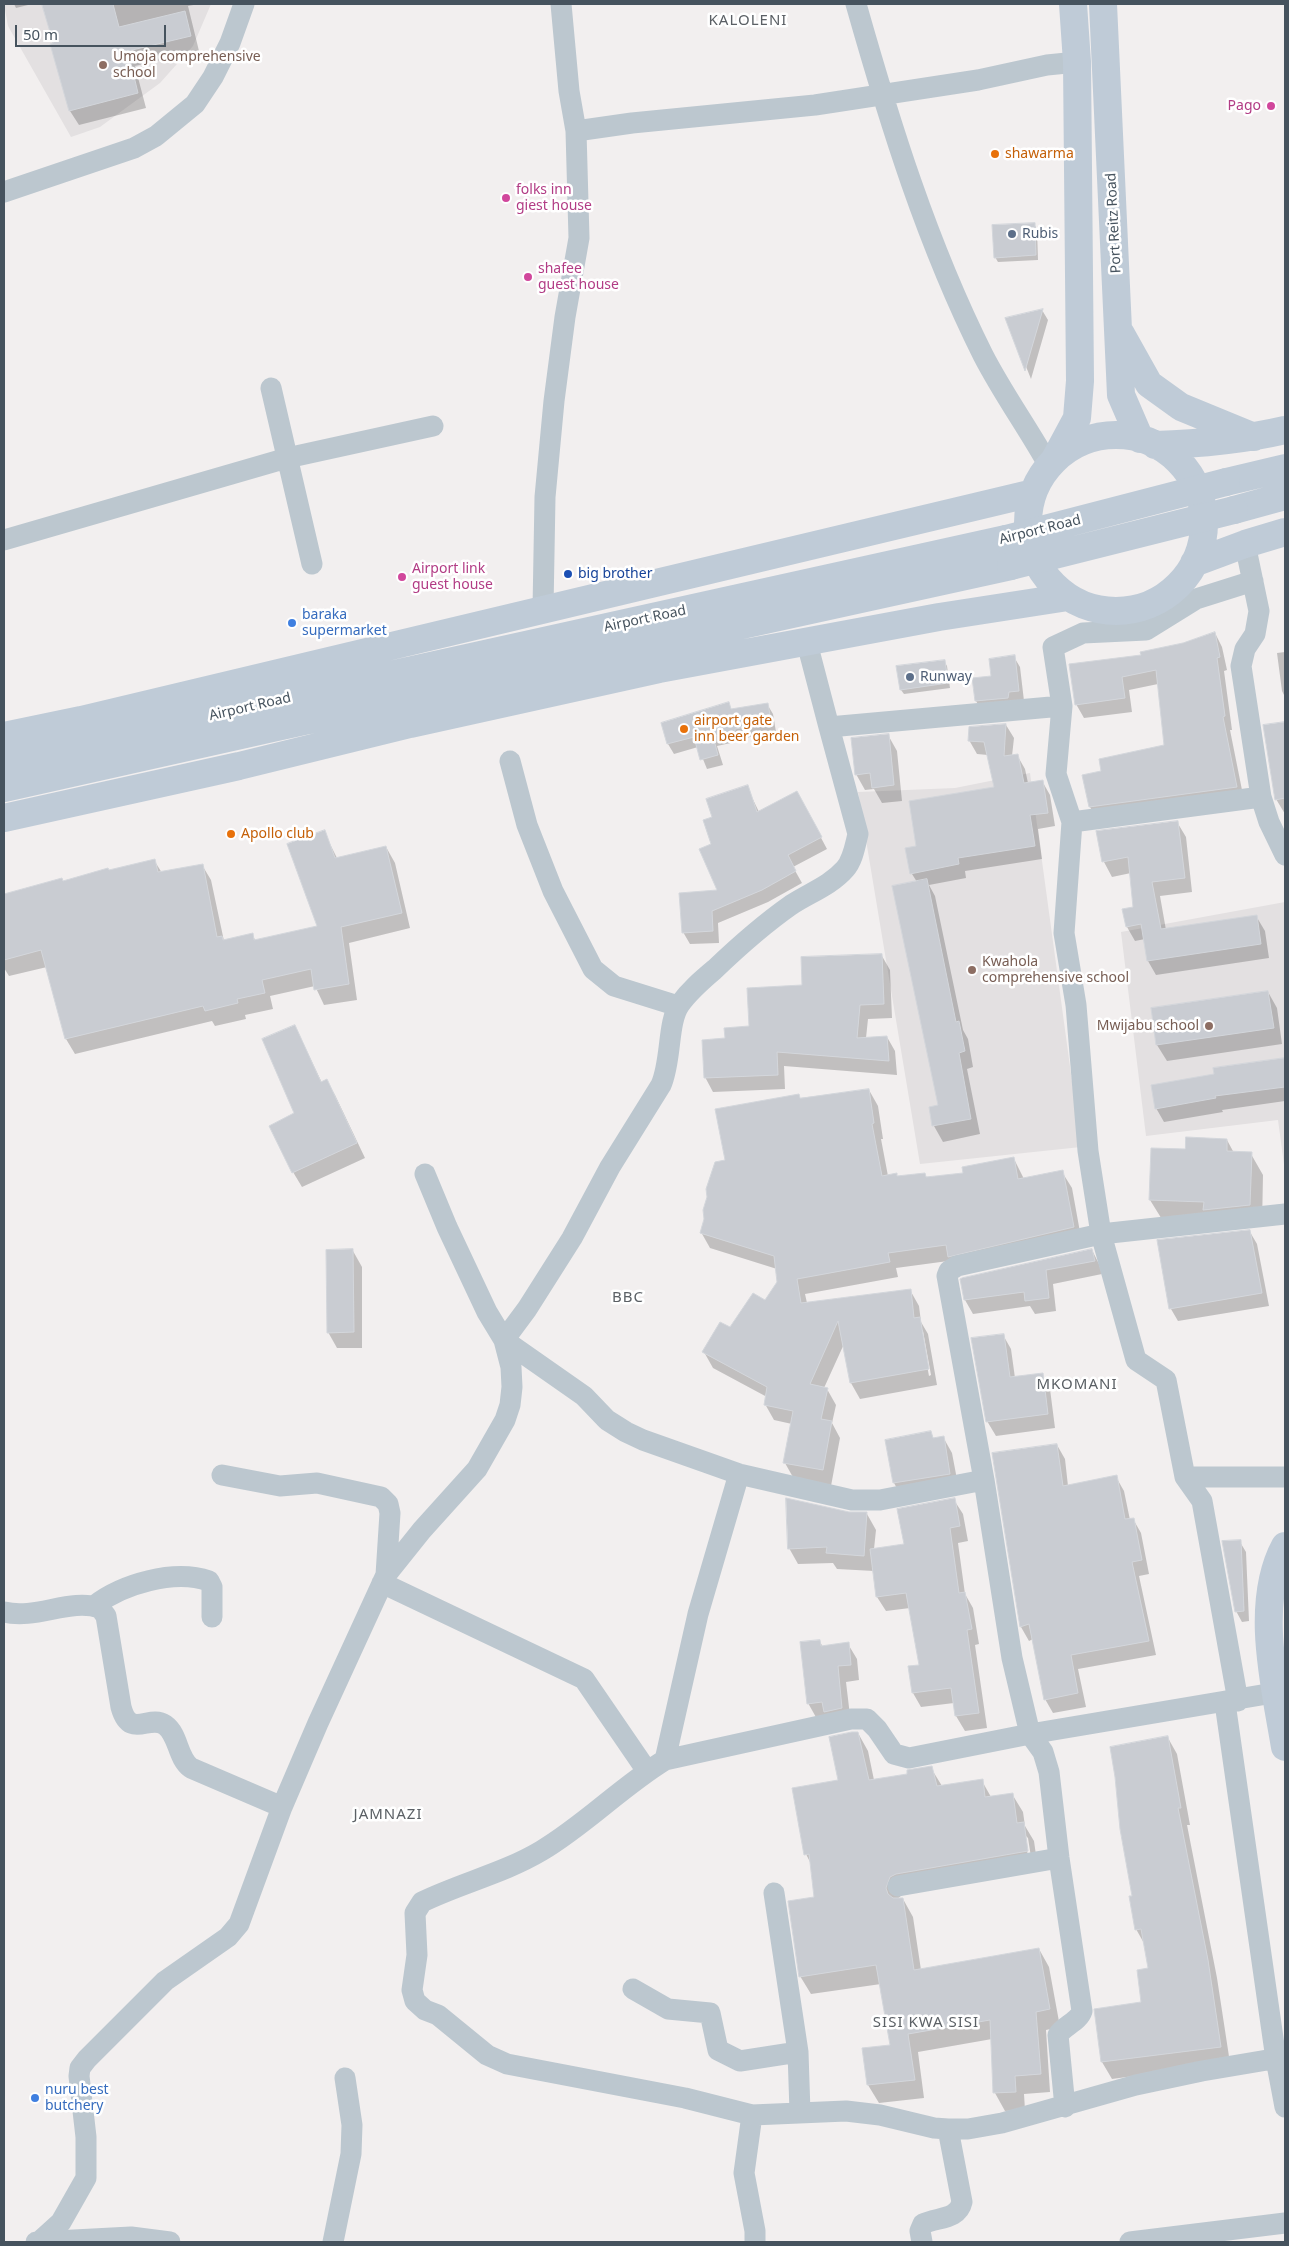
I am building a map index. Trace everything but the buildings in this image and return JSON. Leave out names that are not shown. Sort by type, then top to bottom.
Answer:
[{"type":"main road","points":[[1073,4],[1077,62],[1080,381],[1077,418],[1033,493],[1027,522],[1032,552],[1046,578],[1068,597],[1089,607],[1104,610],[1135,609],[1163,597],[1186,576],[1194,563],[1203,534],[1204,518],[1197,489],[1180,463],[1148,442]]},
{"type":"main road","name":"Port Reitz Road","points":[[1103,4],[1121,395],[1148,442]]},
{"type":"main road","points":[[1119,330],[1149,384],[1181,407],[1254,438]]},
{"type":"main road","points":[[1052,463],[1069,449],[1086,441],[1104,436],[1122,436],[1148,442],[1202,444],[1254,438],[1285,430]]},
{"type":"main road","name":"Airport Road","points":[[4,788],[270,715],[1006,539],[1285,468]]},
{"type":"main road","points":[[4,736],[91,718],[1033,493]]},
{"type":"main road","name":"Airport Road","points":[[4,763],[270,715],[1012,566],[1285,496]]},
{"type":"main road","points":[[1194,563],[1245,544],[1285,532]]},
{"type":"main road","points":[[4,818],[659,669],[939,617],[1068,597]]},
{"type":"main road","points":[[1285,1546],[1275,1570],[1268,1607],[1281,1692],[1285,1747]]},
{"type":"street","points":[[4,192],[134,148],[156,136],[195,104],[213,77],[230,43],[244,4]]},
{"type":"street","points":[[543,609],[545,497],[554,401],[578,238],[576,131],[569,91],[561,4]]},
{"type":"street","points":[[856,4],[907,174],[983,355],[1010,403],[1052,463]]},
{"type":"street","points":[[576,131],[623,124],[815,106],[978,80],[1047,65],[1077,62]]},
{"type":"street","points":[[271,388],[312,564]]},
{"type":"street","points":[[4,540],[287,458],[433,426]]},
{"type":"street","points":[[1245,544],[1259,611],[1255,634],[1245,649],[1240,666],[1261,797],[1269,822],[1285,855]]},
{"type":"street","points":[[1253,581],[1196,599],[1146,630],[1083,633],[1053,647],[1062,706],[1056,774],[1072,822],[1064,933],[1076,1005],[1088,1151],[1101,1234],[1136,1360],[1166,1380],[1185,1477],[1202,1501],[1281,2058],[1285,2107]]},
{"type":"street","points":[[504,1340],[527,1309],[572,1238],[610,1167],[661,1085],[668,1066],[673,1020],[678,1006],[690,991],[764,925],[793,904],[827,885],[846,869],[854,851],[858,834],[807,643]]},
{"type":"street","points":[[829,727],[1062,706]]},
{"type":"street","points":[[510,761],[527,825],[553,891],[593,969],[614,986],[678,1006]]},
{"type":"street","points":[[1072,822],[1261,797]]},
{"type":"street","points":[[37,2242],[61,2222],[86,2178],[86,2137],[79,2076],[80,2068],[165,1981],[228,1937],[239,1924],[282,1807],[384,1579],[422,1530],[477,1469],[505,1420],[510,1405],[512,1387],[511,1367],[504,1340],[487,1312],[447,1227],[425,1174]]},
{"type":"street","points":[[1065,2107],[1058,2035],[1066,2026],[1080,2016],[1082,2010],[1058,1858],[1048,1772],[1043,1752],[1030,1734],[1012,1658],[984,1480],[947,1276],[948,1271],[956,1266],[1101,1234],[1285,1214]]},
{"type":"street","points":[[504,1340],[584,1396],[607,1420],[626,1432],[739,1474],[852,1500],[880,1500],[984,1480]]},
{"type":"street","points":[[656,1766],[739,1474]]},
{"type":"street","points":[[222,1476],[280,1486],[318,1483],[382,1497],[388,1504],[390,1513],[384,1579]]},
{"type":"street","points":[[1185,1477],[1285,1477]]},
{"type":"street","points":[[94,1606],[119,1591],[151,1580],[191,1577],[209,1581],[212,1587],[212,1617]]},
{"type":"street","points":[[384,1579],[584,1679],[656,1766]]},
{"type":"street","points":[[4,1612],[26,1615],[69,1607],[94,1606],[100,1608],[106,1616],[120,1706],[126,1720],[133,1724],[161,1724],[166,1726],[175,1739],[182,1758],[191,1768],[282,1807]]},
{"type":"street","points":[[1281,1692],[1231,1702],[1030,1734],[909,1758],[894,1754],[877,1729],[867,1719],[851,1719],[656,1766],[542,1851],[497,1872],[422,1902],[415,1913],[418,1955],[412,1990],[416,2001],[425,2010],[446,2021],[487,2055],[507,2064],[685,2098],[752,2116],[800,2112],[846,2112],[871,2114],[934,2128],[968,2129],[1002,2124],[1128,2088],[1202,2071],[1281,2058]]},
{"type":"street","points":[[898,1886],[1058,1858]]},
{"type":"street","points":[[774,1893],[798,2052],[800,2112]]},
{"type":"street","points":[[633,1989],[668,2009],[710,2013],[718,2050],[740,2061],[798,2052]]},
{"type":"street","points":[[333,2242],[351,2154],[352,2125],[345,2078]]},
{"type":"street","points":[[752,2116],[744,2173],[755,2231],[754,2242]]},
{"type":"street","points":[[922,2242],[920,2231],[923,2224],[933,2219],[956,2215],[961,2210],[962,2202],[948,2129]]},
{"type":"street","points":[[1130,2242],[1285,2223]]},
{"type":"street","points":[[37,2242],[131,2236],[170,2242]]},
{"type":"shaded area","name":"Umoja comprehensive school","points":[[4,4],[211,4],[193,46],[160,83],[100,127],[71,137],[8,26]]},
{"type":"shaded area","name":"Kwahola comprehensive school","points":[[1030,773],[1081,1147],[920,1164],[858,792],[955,788]]},
{"type":"shaded area","name":"Mwijabu school","points":[[1285,902],[1285,1172],[1278,1120],[1146,1136],[1121,932]]},
{"type":"place","name":"Umoja comprehensive school","points":[[103,65]]},
{"type":"place","name":"Pago","points":[[1271,106]]},
{"type":"place","name":"shawarma","points":[[995,154]]},
{"type":"place","name":"folks inn giest house","points":[[506,198]]},
{"type":"place","name":"Rubis","points":[[1012,234]]},
{"type":"place","name":"shafee guest house","points":[[528,277]]},
{"type":"place","name":"big brother","points":[[568,574]]},
{"type":"place","name":"Airport link guest house","points":[[402,577]]},
{"type":"place","name":"baraka supermarket","points":[[292,623]]},
{"type":"place","name":"Runway","points":[[910,677]]},
{"type":"place","name":"airport gate inn beer garden","points":[[684,729]]},
{"type":"place","name":"Apollo club","points":[[231,834]]},
{"type":"place","name":"Kwahola comprehensive school","points":[[972,970]]},
{"type":"place","name":"Mwijabu school","points":[[1209,1026]]},
{"type":"place","name":"nuru best butchery","points":[[35,2098]]},
{"type":"district","name":"KALOLENI","points":[[748,21]]},
{"type":"district","name":"BBC","points":[[628,1298]]},
{"type":"district","name":"MKOMANI","points":[[1077,1385]]},
{"type":"district","name":"JAMNAZI","points":[[388,1815]]},
{"type":"district","name":"SISI KWA SISI","points":[[926,2023]]}]
